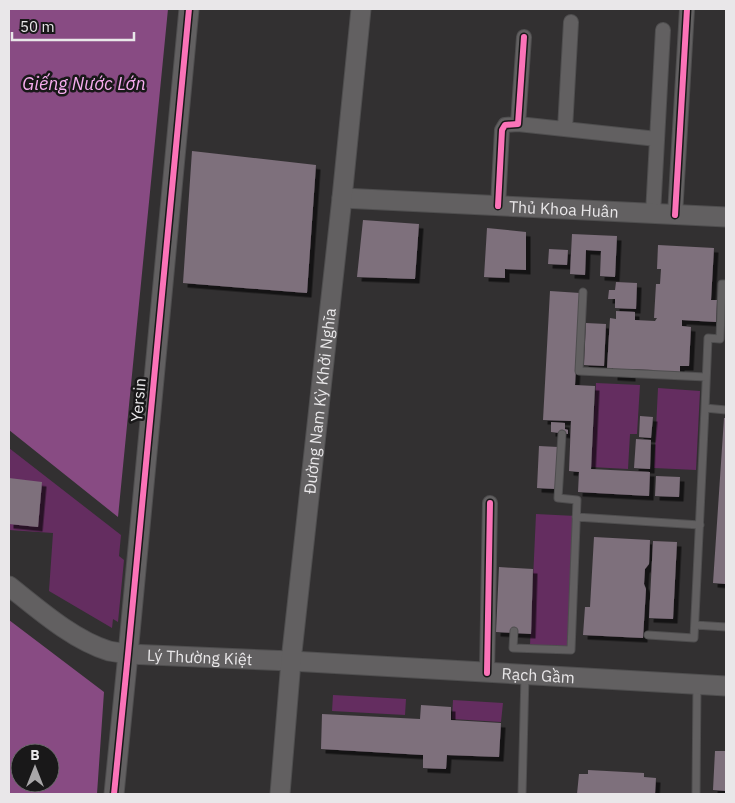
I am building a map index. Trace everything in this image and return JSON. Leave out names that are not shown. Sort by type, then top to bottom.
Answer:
[{"type":"main road","name":"Yersin","points":[[114,794],[189,9]]},
{"type":"main road","name":"Đường Nam Kỳ Khởi Nghĩa","points":[[280,794],[291,661],[361,9]]},
{"type":"main road","name":"Thủ Khoa Huân","points":[[342,198],[726,217]]},
{"type":"main road","name":"Lý Thường Kiệt","points":[[9,586],[43,613],[78,637],[109,651],[128,654],[291,661]]},
{"type":"main road","name":"Rạch Gầm","points":[[291,661],[726,686]]},
{"type":"street","points":[[675,215],[687,9]]},
{"type":"street","points":[[565,129],[571,22]]},
{"type":"street","points":[[653,214],[663,30]]},
{"type":"street","points":[[518,124],[524,37]]},
{"type":"street","points":[[498,206],[502,130],[505,125],[518,124],[657,139]]},
{"type":"street","points":[[487,673],[490,503]]},
{"type":"lane","points":[[648,635],[694,638],[708,338],[720,339],[722,284],[726,284]]},
{"type":"lane","points":[[583,292],[579,371],[706,377]]},
{"type":"lane","points":[[705,408],[726,410]]},
{"type":"lane","points":[[514,631],[513,648],[571,650],[577,500],[558,498],[562,434]]},
{"type":"lane","points":[[576,517],[700,524]]},
{"type":"lane","points":[[695,624],[726,627]]},
{"type":"lane","points":[[522,794],[525,674]]},
{"type":"lane","points":[[696,794],[697,684]]},
{"type":"shaded area","points":[[596,383],[640,385],[637,434],[630,434],[628,469],[591,467]]},
{"type":"shaded area","points":[[658,388],[700,391],[696,470],[654,468]]},
{"type":"shaded area","points":[[9,448],[121,535],[119,556],[124,560],[118,622],[113,619],[112,628],[49,591],[53,533],[9,530]]},
{"type":"shaded area","points":[[536,514],[576,516],[571,647],[530,645]]},
{"type":"shaded area","points":[[333,695],[406,699],[405,715],[332,711]]},
{"type":"shaded area","points":[[453,700],[503,703],[501,722],[452,719]]},
{"type":"water","name":"Giếng Nước Lớn","points":[[9,9],[168,9],[118,517],[9,430]]},
{"type":"water","points":[[9,620],[104,692],[97,794],[9,794]]},
{"type":"building","points":[[192,151],[316,165],[307,293],[183,283]]},
{"type":"building","points":[[363,220],[419,224],[415,279],[357,277]]},
{"type":"building","points":[[487,228],[526,232],[526,270],[505,269],[505,278],[484,277]]},
{"type":"building","points":[[572,234],[617,236],[615,277],[600,276],[601,251],[586,250],[585,275],[570,274]]},
{"type":"building","points":[[658,245],[714,248],[711,300],[717,300],[716,322],[682,320],[682,326],[691,327],[689,366],[680,366],[680,375],[654,374],[653,370],[631,369],[631,377],[613,376],[613,368],[607,368],[610,318],[616,319],[616,311],[635,312],[635,320],[655,321],[657,318],[654,318],[656,284],[660,284],[661,269],[657,269]]},
{"type":"building","points":[[549,249],[568,250],[567,265],[548,264]]},
{"type":"building","points":[[616,282],[637,283],[636,309],[615,308],[615,299],[608,299],[609,290],[615,290]]},
{"type":"building","points":[[550,291],[580,293],[575,385],[595,386],[591,469],[650,472],[649,496],[578,492],[579,472],[569,471],[571,421],[543,420]]},
{"type":"building","points":[[586,323],[606,324],[604,366],[584,365]]},
{"type":"building","points":[[640,416],[653,417],[651,438],[639,437]]},
{"type":"building","points":[[724,418],[726,418],[726,584],[713,583]]},
{"type":"building","points":[[551,422],[565,423],[565,429],[568,430],[568,434],[551,432]]},
{"type":"building","points":[[636,439],[651,440],[650,469],[634,468]]},
{"type":"building","points":[[539,446],[558,447],[555,489],[537,488]]},
{"type":"building","points":[[656,476],[680,477],[679,497],[655,496]]},
{"type":"building","points":[[9,478],[42,482],[38,527],[9,524]]},
{"type":"building","points":[[594,537],[650,540],[649,564],[645,569],[644,584],[646,589],[643,638],[583,635],[585,607],[590,607]]},
{"type":"building","points":[[653,541],[677,542],[673,619],[649,618]]},
{"type":"building","points":[[499,567],[533,569],[531,634],[496,632]]},
{"type":"building","points":[[421,705],[451,707],[451,720],[501,723],[499,757],[447,755],[446,769],[423,768],[423,755],[321,749],[322,714],[420,719]]},
{"type":"building","points":[[715,751],[726,751],[726,791],[713,790]]},
{"type":"building","points":[[588,770],[644,773],[644,777],[656,778],[655,794],[577,794],[579,774],[588,774]]},
{"type":"cycle path","points":[[114,794],[189,9]]},
{"type":"cycle path","points":[[675,215],[687,9]]},
{"type":"cycle path","points":[[498,206],[502,130],[505,125],[518,124],[524,37]]},
{"type":"cycle path","points":[[487,673],[490,503]]}]
